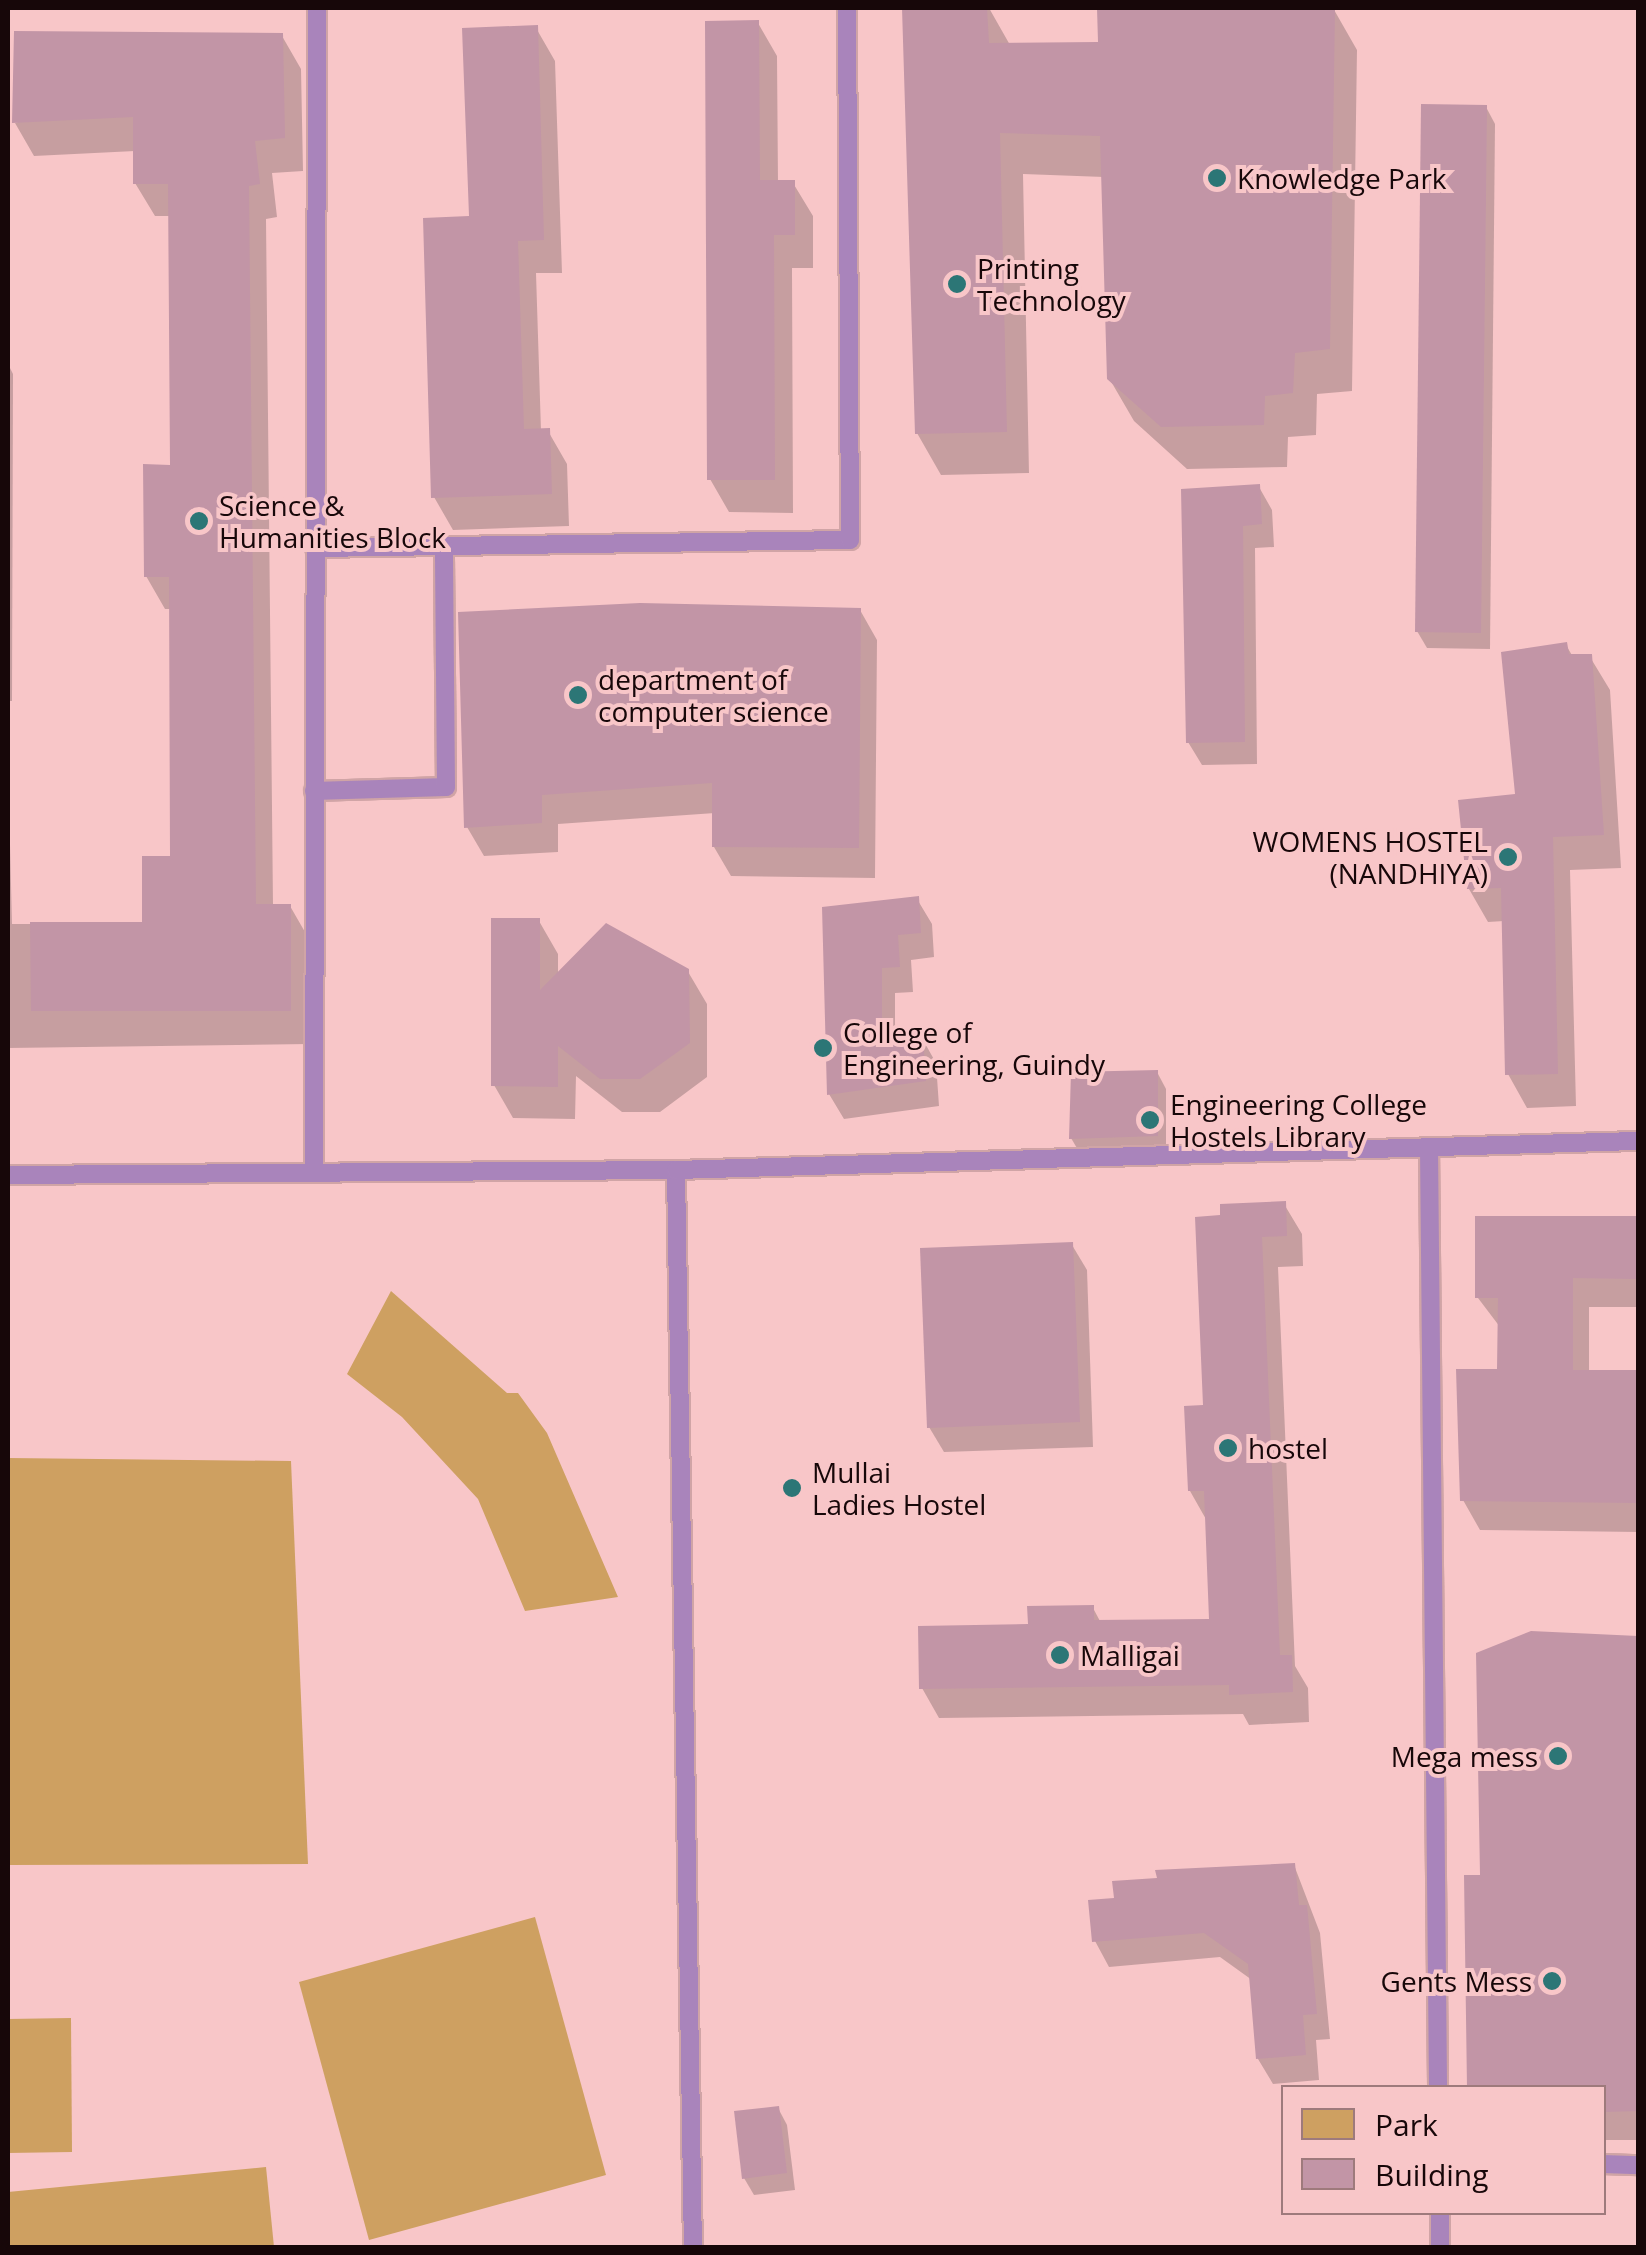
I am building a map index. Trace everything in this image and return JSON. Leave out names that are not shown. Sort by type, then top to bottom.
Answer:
[{"type":"lane","points":[[314,1173],[317,8]]},
{"type":"lane","points":[[315,548],[850,540],[847,8]]},
{"type":"lane","points":[[314,791],[446,787],[444,546]]},
{"type":"lane","points":[[8,1175],[676,1170],[1638,1141]]},
{"type":"lane","points":[[1429,1147],[1438,2085]]},
{"type":"lane","points":[[676,1170],[693,2248]]},
{"type":"lane","points":[[1606,2164],[1638,2165]]},
{"type":"lane","points":[[1440,2215],[1440,2248]]},
{"type":"green space","points":[[391,1291],[507,1393],[518,1393],[547,1433],[618,1597],[525,1611],[478,1499],[402,1417],[347,1374]]},
{"type":"green space","points":[[8,1458],[291,1461],[308,1864],[8,1865]]},
{"type":"green space","points":[[535,1917],[606,2175],[369,2240],[299,1982]]},
{"type":"green space","points":[[71,2018],[72,2152],[8,2153],[8,2019]]},
{"type":"green space","points":[[266,2167],[274,2247],[8,2247],[8,2192]]},
{"type":"building","name":"Knowledge Park","points":[[902,8],[987,8],[989,43],[1098,42],[1097,8],[1335,8],[1330,349],[1295,353],[1293,393],[1265,396],[1264,425],[1161,427],[1107,379],[1100,136],[1000,133],[1007,432],[915,434]]},
{"type":"building","points":[[759,20],[760,180],[795,180],[795,235],[774,235],[775,480],[707,480],[705,21]]},
{"type":"building","points":[[538,25],[544,240],[518,241],[524,429],[550,428],[552,494],[431,498],[423,218],[469,216],[462,28]]},
{"type":"building","name":"Science & Humanities Block","points":[[14,31],[283,33],[285,138],[255,141],[260,184],[249,186],[256,904],[291,904],[291,1011],[31,1011],[30,922],[142,922],[142,856],[170,856],[169,577],[144,577],[143,464],[170,465],[168,184],[133,184],[133,117],[12,123]]},
{"type":"building","points":[[1421,104],[1487,105],[1481,633],[1415,632]]},
{"type":"building","points":[[1260,484],[1262,524],[1243,526],[1245,742],[1186,743],[1181,489]]},
{"type":"building","points":[[640,603],[861,608],[859,848],[712,847],[712,783],[542,795],[542,823],[464,828],[458,612]]},
{"type":"building","name":"WOMENS HOSTEL (NANDHIYA)","points":[[1567,642],[1569,654],[1592,654],[1604,835],[1553,837],[1558,1074],[1505,1075],[1501,888],[1467,889],[1458,800],[1515,794],[1501,652]]},
{"type":"building","points":[[919,896],[921,933],[898,935],[900,967],[882,968],[882,1038],[923,1035],[926,1081],[827,1095],[822,907]]},
{"type":"building","points":[[491,918],[540,918],[540,990],[606,923],[689,969],[690,1043],[640,1079],[600,1079],[558,1046],[558,1087],[491,1086]]},
{"type":"building","points":[[1158,1070],[1158,1136],[1069,1139],[1071,1072]]},
{"type":"building","name":"hostel","points":[[1286,1201],[1287,1236],[1262,1237],[1280,1655],[1292,1655],[1293,1692],[1229,1695],[1229,1685],[919,1689],[918,1626],[1028,1624],[1027,1606],[1094,1605],[1094,1620],[1209,1619],[1204,1491],[1188,1491],[1184,1406],[1203,1405],[1195,1217],[1220,1215],[1220,1204]]},
{"type":"building","points":[[1475,1216],[1638,1216],[1638,1279],[1573,1278],[1573,1370],[1638,1370],[1638,1503],[1460,1501],[1456,1369],[1497,1369],[1498,1298],[1475,1298]]},
{"type":"building","points":[[1073,1242],[1080,1422],[927,1428],[920,1248]]},
{"type":"building","points":[[1531,1631],[1638,1636],[1638,2111],[1606,2112],[1606,2085],[1467,2085],[1464,1875],[1480,1875],[1476,1653]]},
{"type":"building","points":[[1295,1863],[1299,1905],[1307,1905],[1317,2014],[1303,2015],[1306,2055],[1256,2059],[1248,1964],[1204,1933],[1092,1942],[1088,1900],[1114,1898],[1112,1881],[1157,1878],[1155,1870]]},
{"type":"building","points":[[779,2106],[787,2173],[742,2179],[734,2111]]},
{"type":"place","name":"Knowledge Park","points":[[1217,178]]},
{"type":"place","name":"Printing Technology","points":[[957,284]]},
{"type":"place","name":"Science & Humanities Block","points":[[199,521]]},
{"type":"place","name":"department of computer science","points":[[578,695]]},
{"type":"place","name":"WOMENS HOSTEL (NANDHIYA)","points":[[1508,857]]},
{"type":"place","name":"College of Engineering, Guindy","points":[[823,1048]]},
{"type":"place","name":"Engineering College Hostels Library","points":[[1150,1120]]},
{"type":"place","name":"hostel","points":[[1228,1448]]},
{"type":"place","name":"Mullai Ladies Hostel","points":[[792,1488]]},
{"type":"place","name":"Malligai","points":[[1060,1655]]},
{"type":"place","name":"Mega mess","points":[[1558,1756]]},
{"type":"place","name":"Gents Mess","points":[[1552,1981]]}]
